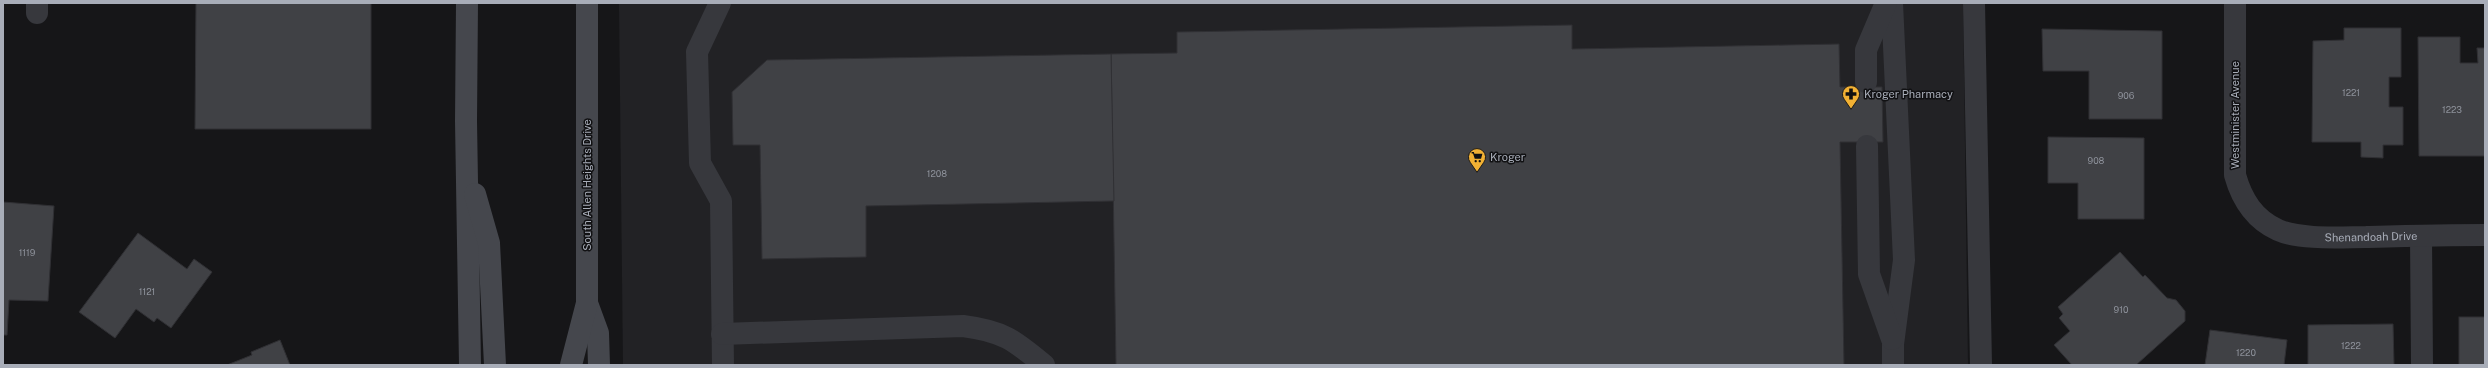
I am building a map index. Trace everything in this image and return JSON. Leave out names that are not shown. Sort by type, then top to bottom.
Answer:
[{"type":"main road","points":[[467,3],[467,168],[470,365]]},
{"type":"main road","name":"South Allen Heights Drive","points":[[571,365],[588,303],[587,3]]},
{"type":"main road","points":[[467,168],[489,243],[495,365]]},
{"type":"main road","points":[[588,303],[598,333],[599,365]]},
{"type":"street","points":[[720,3],[697,52],[700,163],[721,201],[723,365]]},
{"type":"street","points":[[1866,82],[1866,50],[1886,3]]},
{"type":"street","points":[[1892,3],[1904,260],[1893,344],[1893,365]]},
{"type":"street","points":[[1974,3],[1981,365]]},
{"type":"street","name":"Westminister Avenue","points":[[2235,3],[2235,175],[2240,194],[2248,207],[2261,220]]},
{"type":"street","points":[[1867,146],[1870,274],[1893,344]]},
{"type":"street","name":"Shenandoah Drive","points":[[2261,220],[2280,231],[2309,236],[2420,236],[2485,234]]},
{"type":"street","points":[[2420,236],[2422,365]]},
{"type":"street","points":[[722,334],[963,326],[990,329],[1004,335],[1044,365]]},
{"type":"shaded area","points":[[619,3],[1963,3],[1968,365],[623,365]]},
{"type":"building","points":[[196,3],[371,3],[371,129],[195,129]]},
{"type":"building","name":"Kroger","points":[[1572,25],[1572,49],[1839,44],[1840,87],[1882,87],[1883,142],[1840,142],[1844,365],[1116,365],[1111,54],[1177,53],[1177,32]]},
{"type":"building","points":[[2344,28],[2401,28],[2401,77],[2389,77],[2389,107],[2403,107],[2403,145],[2383,145],[2383,158],[2361,157],[2361,142],[2312,142],[2313,41],[2344,40]]},
{"type":"building","points":[[2042,29],[2162,31],[2162,119],[2089,119],[2089,71],[2043,71]]},
{"type":"building","points":[[2418,37],[2460,37],[2460,63],[2478,63],[2477,48],[2485,48],[2485,156],[2419,156]]},
{"type":"building","points":[[1111,54],[1114,201],[866,206],[866,257],[762,259],[760,145],[733,145],[732,92],[767,60]]},
{"type":"building","points":[[2048,137],[2144,138],[2144,219],[2078,219],[2078,183],[2048,183]]},
{"type":"building","points":[[3,202],[54,206],[48,301],[9,300],[7,335],[3,335]]},
{"type":"building","points":[[138,233],[187,269],[194,259],[212,272],[171,328],[157,318],[154,322],[136,309],[115,338],[79,312]]},
{"type":"building","points":[[2120,252],[2143,277],[2145,275],[2167,298],[2176,300],[2185,311],[2185,321],[2136,365],[2072,365],[2054,345],[2070,331],[2059,318],[2063,314],[2058,307]]},
{"type":"building","points":[[2459,317],[2485,317],[2485,365],[2459,365]]},
{"type":"building","points":[[2393,324],[2394,365],[2308,365],[2308,325]]},
{"type":"building","points":[[2210,330],[2287,340],[2284,365],[2205,365]]},
{"type":"building","points":[[280,340],[290,365],[227,365],[252,355],[251,352]]},
{"type":"place","name":"Kroger Pharmacy","points":[[1851,109]]},
{"type":"place","name":"Kroger","points":[[1477,172]]}]
